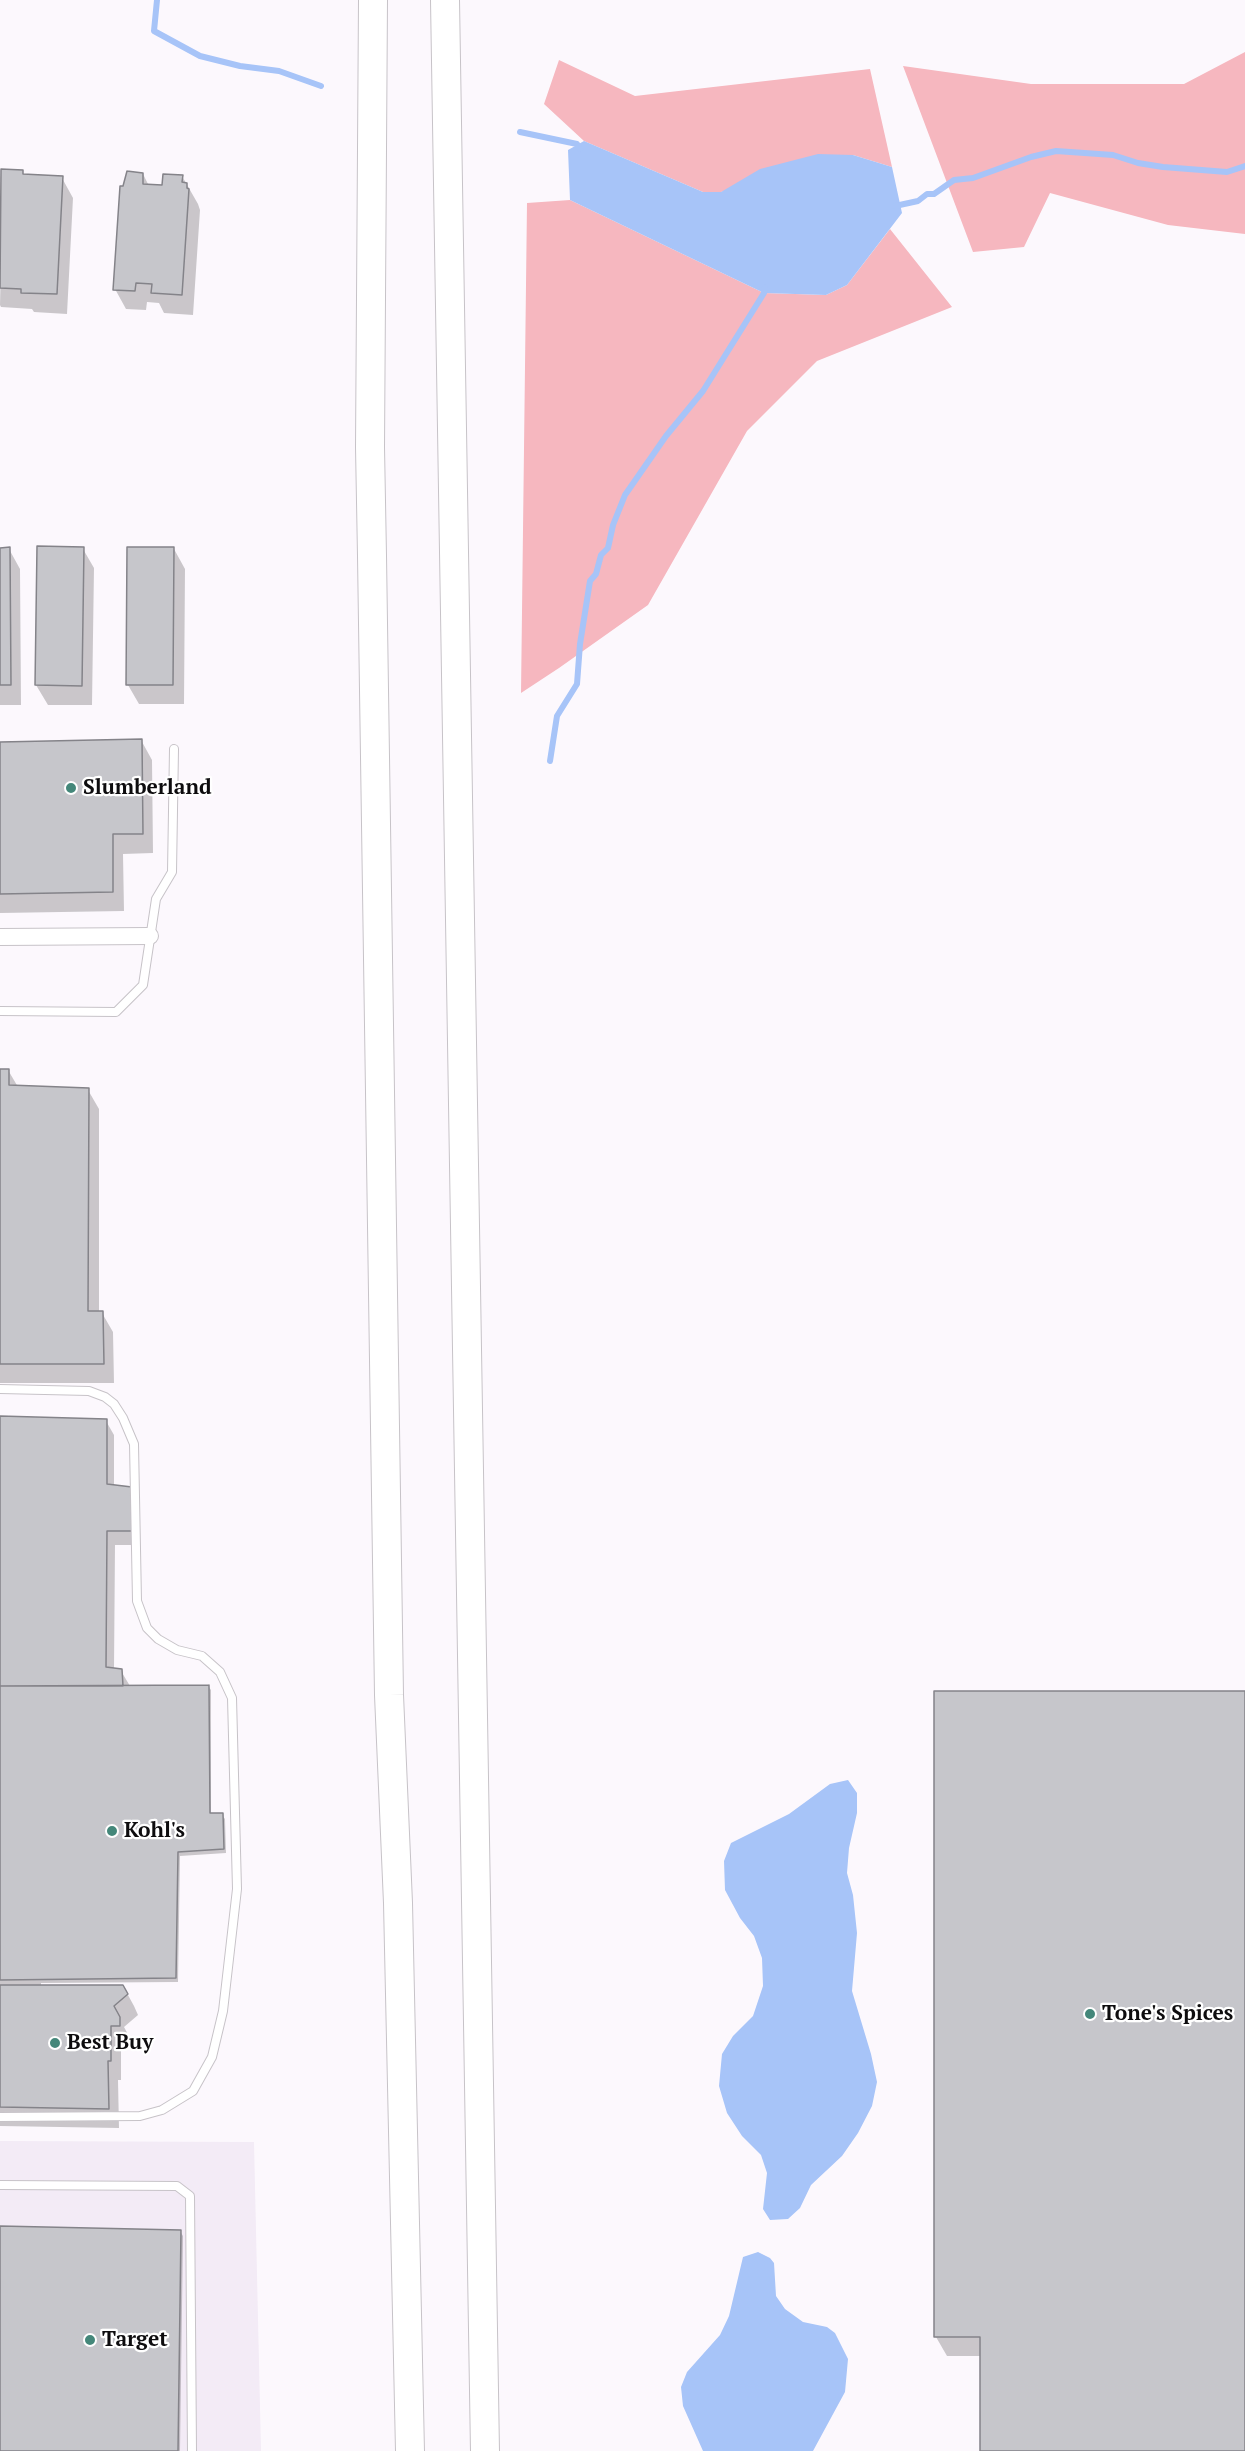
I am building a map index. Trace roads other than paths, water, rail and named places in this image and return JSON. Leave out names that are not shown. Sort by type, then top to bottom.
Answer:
[{"type":"highway","points":[[373,0],[370,435],[372,592],[389,1695],[398,1904],[410,2451]]},
{"type":"highway","points":[[445,0],[485,2451]]},
{"type":"street","points":[[0,938],[150,936]]},
{"type":"lane","points":[[0,1011],[116,1012],[143,985],[156,899],[172,872],[174,749]]},
{"type":"lane","points":[[0,1389],[89,1391],[105,1397],[114,1404],[123,1418],[134,1444],[137,1601],[147,1628],[158,1639],[177,1650],[201,1656],[220,1672],[232,1698],[237,1889],[223,2011],[212,2057],[193,2091],[162,2110],[140,2116],[0,2117]]},
{"type":"lane","points":[[0,2185],[177,2186],[190,2196],[192,2451]]},
{"type":"water","points":[[584,141],[703,192],[721,192],[760,169],[818,154],[853,155],[892,167],[902,213],[847,285],[826,295],[764,293],[570,200],[568,150]]},
{"type":"water","points":[[848,1780],[857,1793],[857,1813],[849,1848],[847,1873],[853,1895],[857,1933],[852,1991],[877,2082],[872,2106],[858,2133],[842,2156],[811,2185],[800,2208],[788,2219],[770,2220],[763,2209],[767,2173],[761,2155],[742,2136],[727,2113],[719,2086],[722,2054],[733,2036],[753,2016],[763,1986],[762,1958],[754,1936],[740,1918],[725,1890],[724,1861],[731,1843],[789,1814],[830,1784]]},
{"type":"water","points":[[758,2252],[770,2258],[774,2263],[776,2296],[785,2309],[803,2322],[827,2327],[835,2333],[848,2359],[845,2392],[813,2451],[703,2451],[683,2406],[681,2387],[687,2372],[720,2335],[729,2316],[743,2257]]},
{"type":"waterway","points":[[157,0],[154,31],[200,56],[240,66],[279,71],[321,86]]},
{"type":"waterway","points":[[520,132],[577,144],[580,149]]},
{"type":"waterway","points":[[895,206],[918,201],[927,194],[934,194],[954,180],[973,178],[1031,157],[1056,151],[1113,155],[1138,163],[1163,167],[1227,172],[1245,166]]},
{"type":"waterway","points":[[550,761],[557,716],[577,684],[580,644],[590,581],[596,574],[601,555],[608,548],[613,525],[625,495],[666,436],[703,391],[764,293],[765,287]]},
{"type":"place","name":"Slumberland","points":[[71,788]]},
{"type":"place","name":"Kohl's","points":[[112,1831]]},
{"type":"place","name":"Tone's Spices","points":[[1090,2014]]},
{"type":"place","name":"Best Buy","points":[[55,2043]]},
{"type":"place","name":"Target","points":[[90,2340]]}]
